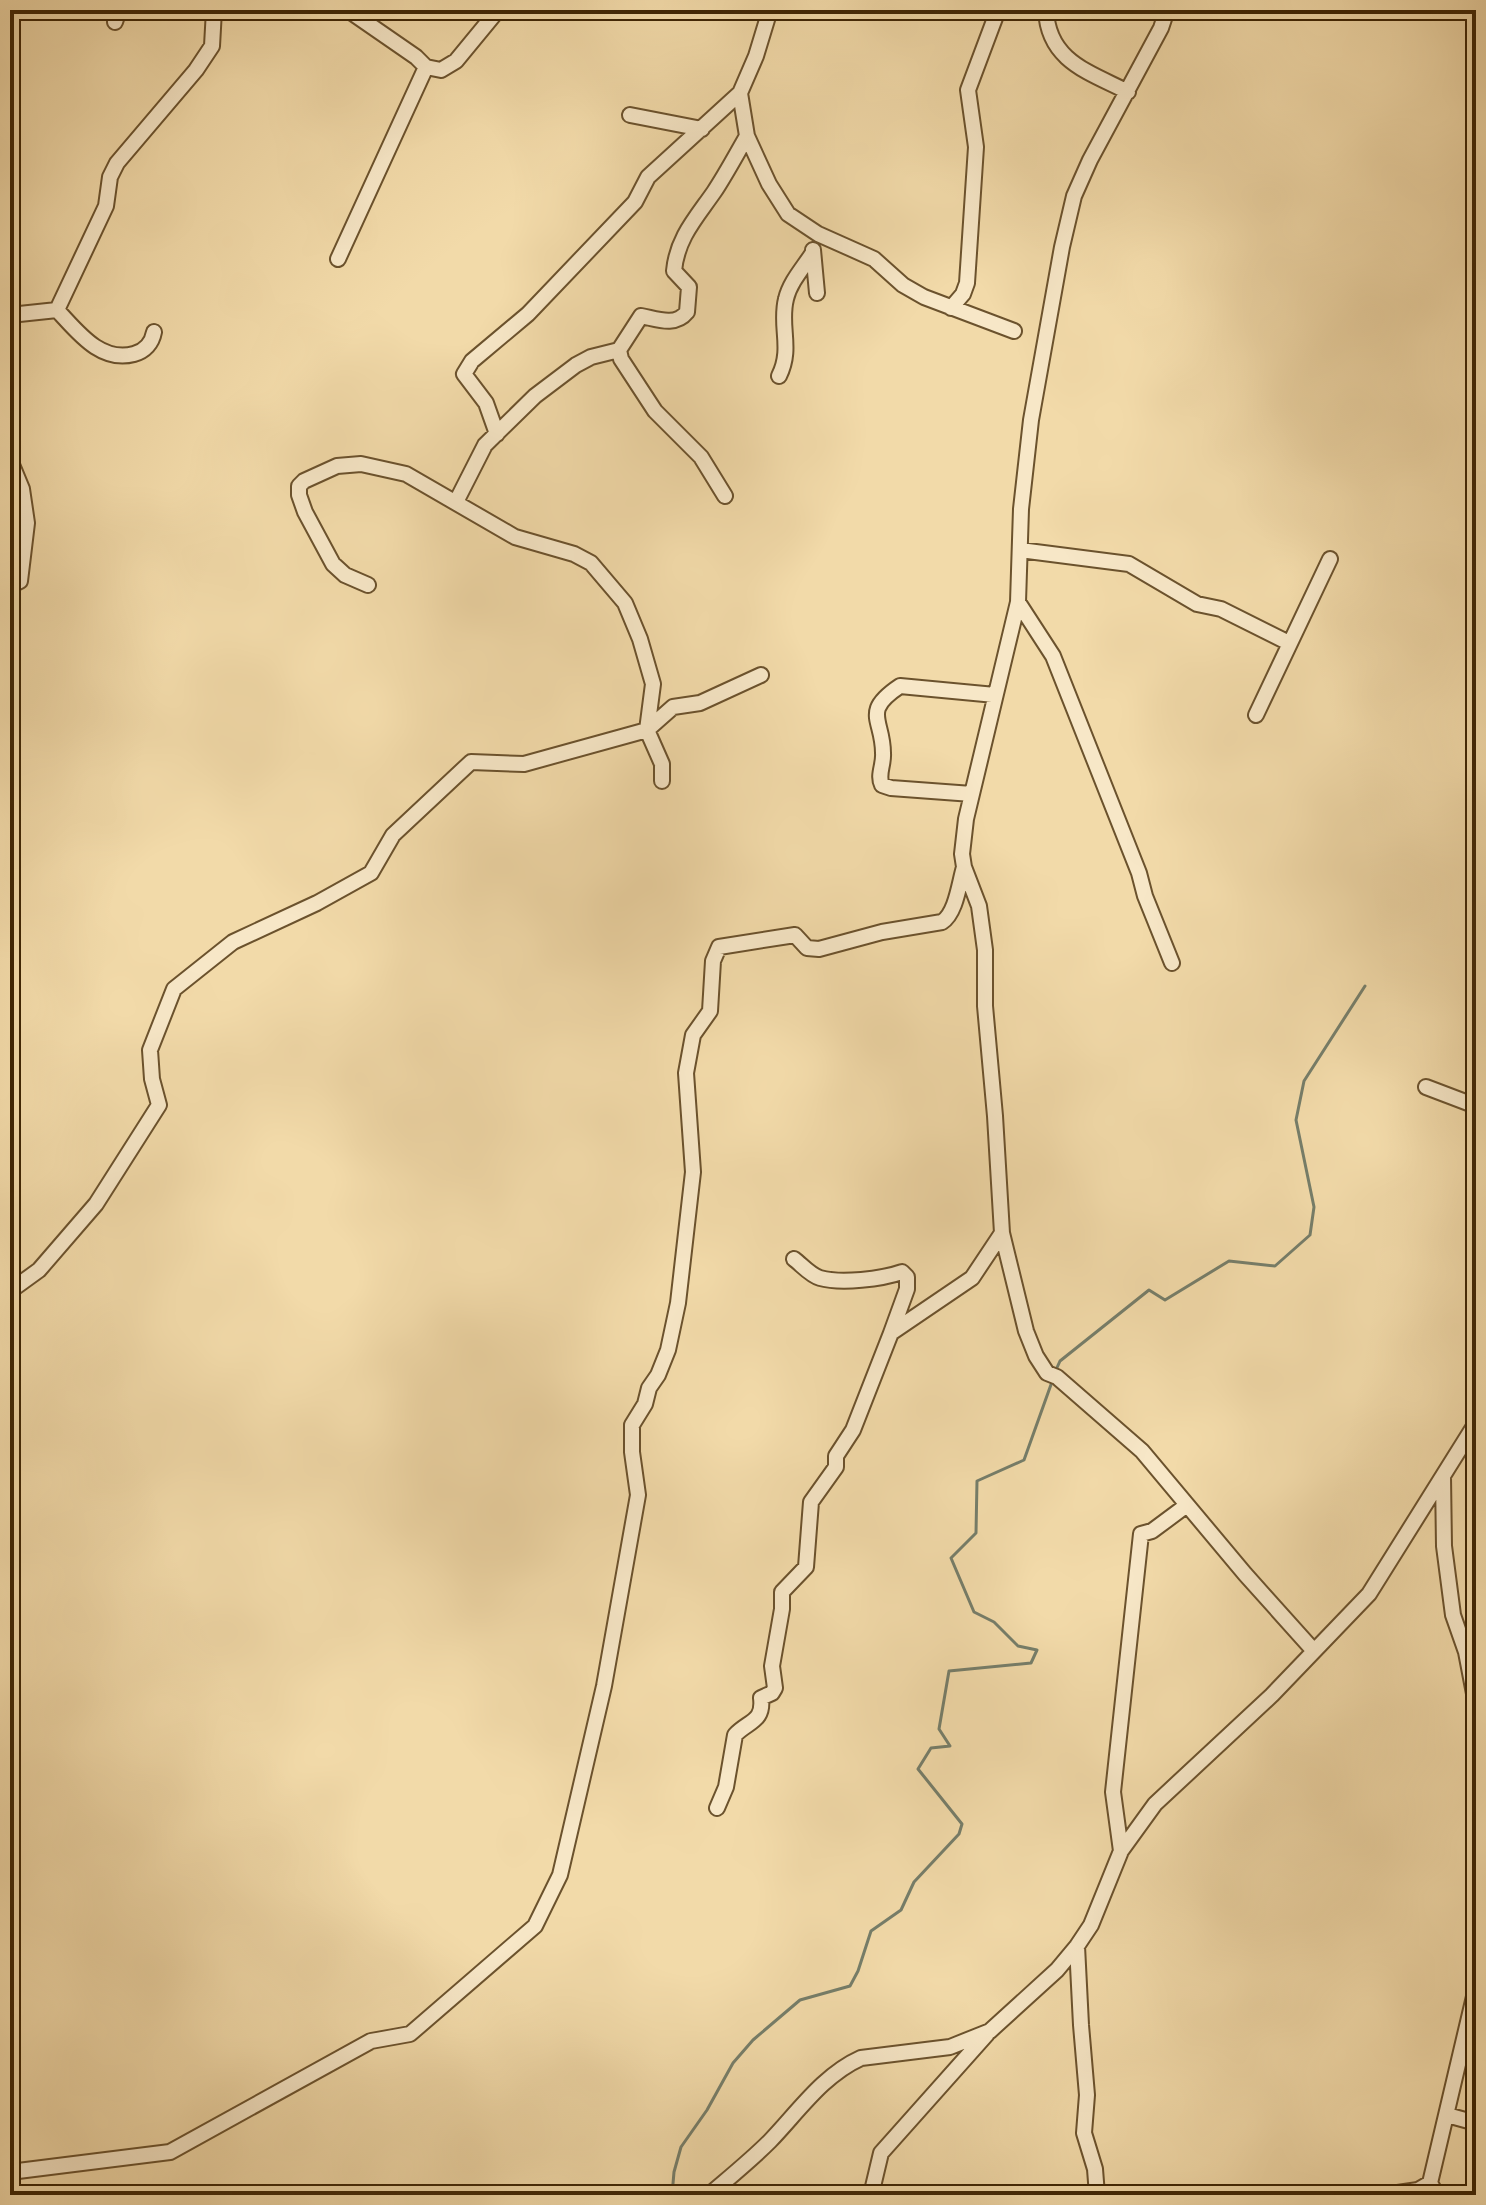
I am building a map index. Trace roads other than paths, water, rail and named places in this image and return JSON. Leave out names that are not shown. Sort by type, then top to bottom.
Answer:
[{"type":"street","points":[[57,310],[106,206],[110,177],[117,163],[186,82],[212,46],[214,10]]},
{"type":"street","points":[[348,10],[426,67],[441,70],[456,61],[498,10]]},
{"type":"street","points":[[497,434],[486,403],[464,374],[465,370],[528,314],[635,202],[648,177],[740,93],[756,56],[770,10]]},
{"type":"street","points":[[951,308],[963,294],[967,283],[976,147],[968,90],[998,10]]},
{"type":"street","points":[[1046,10],[1053,41],[1068,61],[1128,92]]},
{"type":"street","points":[[10,2172],[170,2152],[371,2041],[410,2034],[535,1926],[560,1875],[604,1686],[638,1495],[632,1425],[663,1362],[678,1303],[693,1172],[686,1073],[693,1035],[710,1011],[713,961],[719,947],[795,935],[807,948],[819,949],[871,934],[942,922],[950,912],[964,867],[965,831],[972,794],[1018,602],[1021,509],[1031,420],[1074,196],[1161,28],[1167,10]]},
{"type":"street","points":[[338,259],[426,67]]},
{"type":"street","points":[[740,93],[747,136],[769,184],[788,214],[818,234],[874,259],[903,285],[951,308],[1014,331]]},
{"type":"street","points":[[630,115],[702,129]]},
{"type":"street","points":[[456,502],[485,445],[535,396],[576,365],[591,357],[619,350],[641,316],[677,321],[687,312],[689,287],[674,271],[678,248],[686,229],[724,176],[747,136]]},
{"type":"street","points":[[779,376],[787,349],[785,301],[812,254],[818,234]]},
{"type":"street","points":[[812,254],[817,293]]},
{"type":"street","points":[[10,315],[57,310]]},
{"type":"street","points":[[57,310],[88,343],[109,354],[130,355],[143,351],[154,332]]},
{"type":"street","points":[[619,350],[621,359],[655,411],[701,457],[725,496]]},
{"type":"street","points":[[10,460],[22,489],[27,523],[20,581],[10,586]]},
{"type":"street","points":[[368,585],[345,575],[333,564],[302,504],[299,486],[337,466],[361,464],[406,474],[515,537],[574,554],[591,563],[625,603],[640,639],[653,684],[647,730],[662,764],[662,781]]},
{"type":"street","points":[[1020,550],[1129,564],[1197,604],[1221,609],[1289,643]]},
{"type":"street","points":[[1256,715],[1330,559]]},
{"type":"street","points":[[1018,602],[1053,656],[1172,963]]},
{"type":"street","points":[[10,1291],[39,1270],[96,1204],[159,1105],[152,1079],[150,1050],[174,989],[233,942],[317,903],[371,873],[393,835],[471,762],[524,764],[647,730],[673,707],[700,703],[761,675]]},
{"type":"street","points":[[972,794],[882,785],[879,779],[884,760],[883,737],[876,721],[879,704],[900,686],[995,695]]},
{"type":"street","points":[[964,867],[979,906],[985,950],[985,1006],[1002,1233],[1026,1331],[1036,1356],[1052,1375],[1142,1451],[1314,1651]]},
{"type":"street","points":[[1426,1087],[1476,1106]]},
{"type":"street","points":[[891,1333],[972,1278],[1002,1233]]},
{"type":"street","points":[[717,1808],[726,1787],[735,1735],[759,1718],[763,1707],[761,1698],[775,1688],[772,1666],[782,1592],[806,1567],[811,1502],[836,1467],[836,1456],[853,1430],[907,1289],[907,1277],[902,1272],[868,1279],[820,1278],[794,1259]]},
{"type":"street","points":[[871,2195],[881,2153],[990,2031],[1057,1970],[1077,1946],[1091,1925],[1121,1851],[1155,1804],[1272,1695],[1369,1594],[1476,1423]]},
{"type":"street","points":[[1443,1477],[1444,1546],[1453,1615],[1466,1652],[1476,1704]]},
{"type":"street","points":[[1121,1851],[1113,1792],[1141,1534],[1152,1531],[1187,1505]]},
{"type":"street","points":[[1077,1946],[1087,2095],[1084,2133],[1095,2169],[1097,2195]]},
{"type":"street","points":[[1384,2195],[1434,2189],[1447,2115],[1476,1988]]},
{"type":"street","points":[[709,2195],[848,2064],[861,2058],[950,2047],[990,2031]]},
{"type":"street","points":[[1447,2115],[1476,2123]]},
{"type":"waterway","points":[[1055,1372],[1060,1361],[1149,1290],[1165,1300],[1229,1261],[1275,1266],[1310,1235],[1314,1207],[1296,1120],[1304,1081],[1365,986]]},
{"type":"waterway","points":[[672,2195],[681,2147],[707,2110],[733,2063],[753,2040],[800,2000],[850,1986],[871,1931],[901,1910],[914,1882],[959,1834],[962,1824],[918,1769],[931,1748],[950,1746],[939,1729],[949,1671],[1031,1663],[1037,1650],[1018,1646],[994,1622],[974,1612],[951,1558],[976,1533],[977,1481],[1024,1460],[1053,1379]]}]
